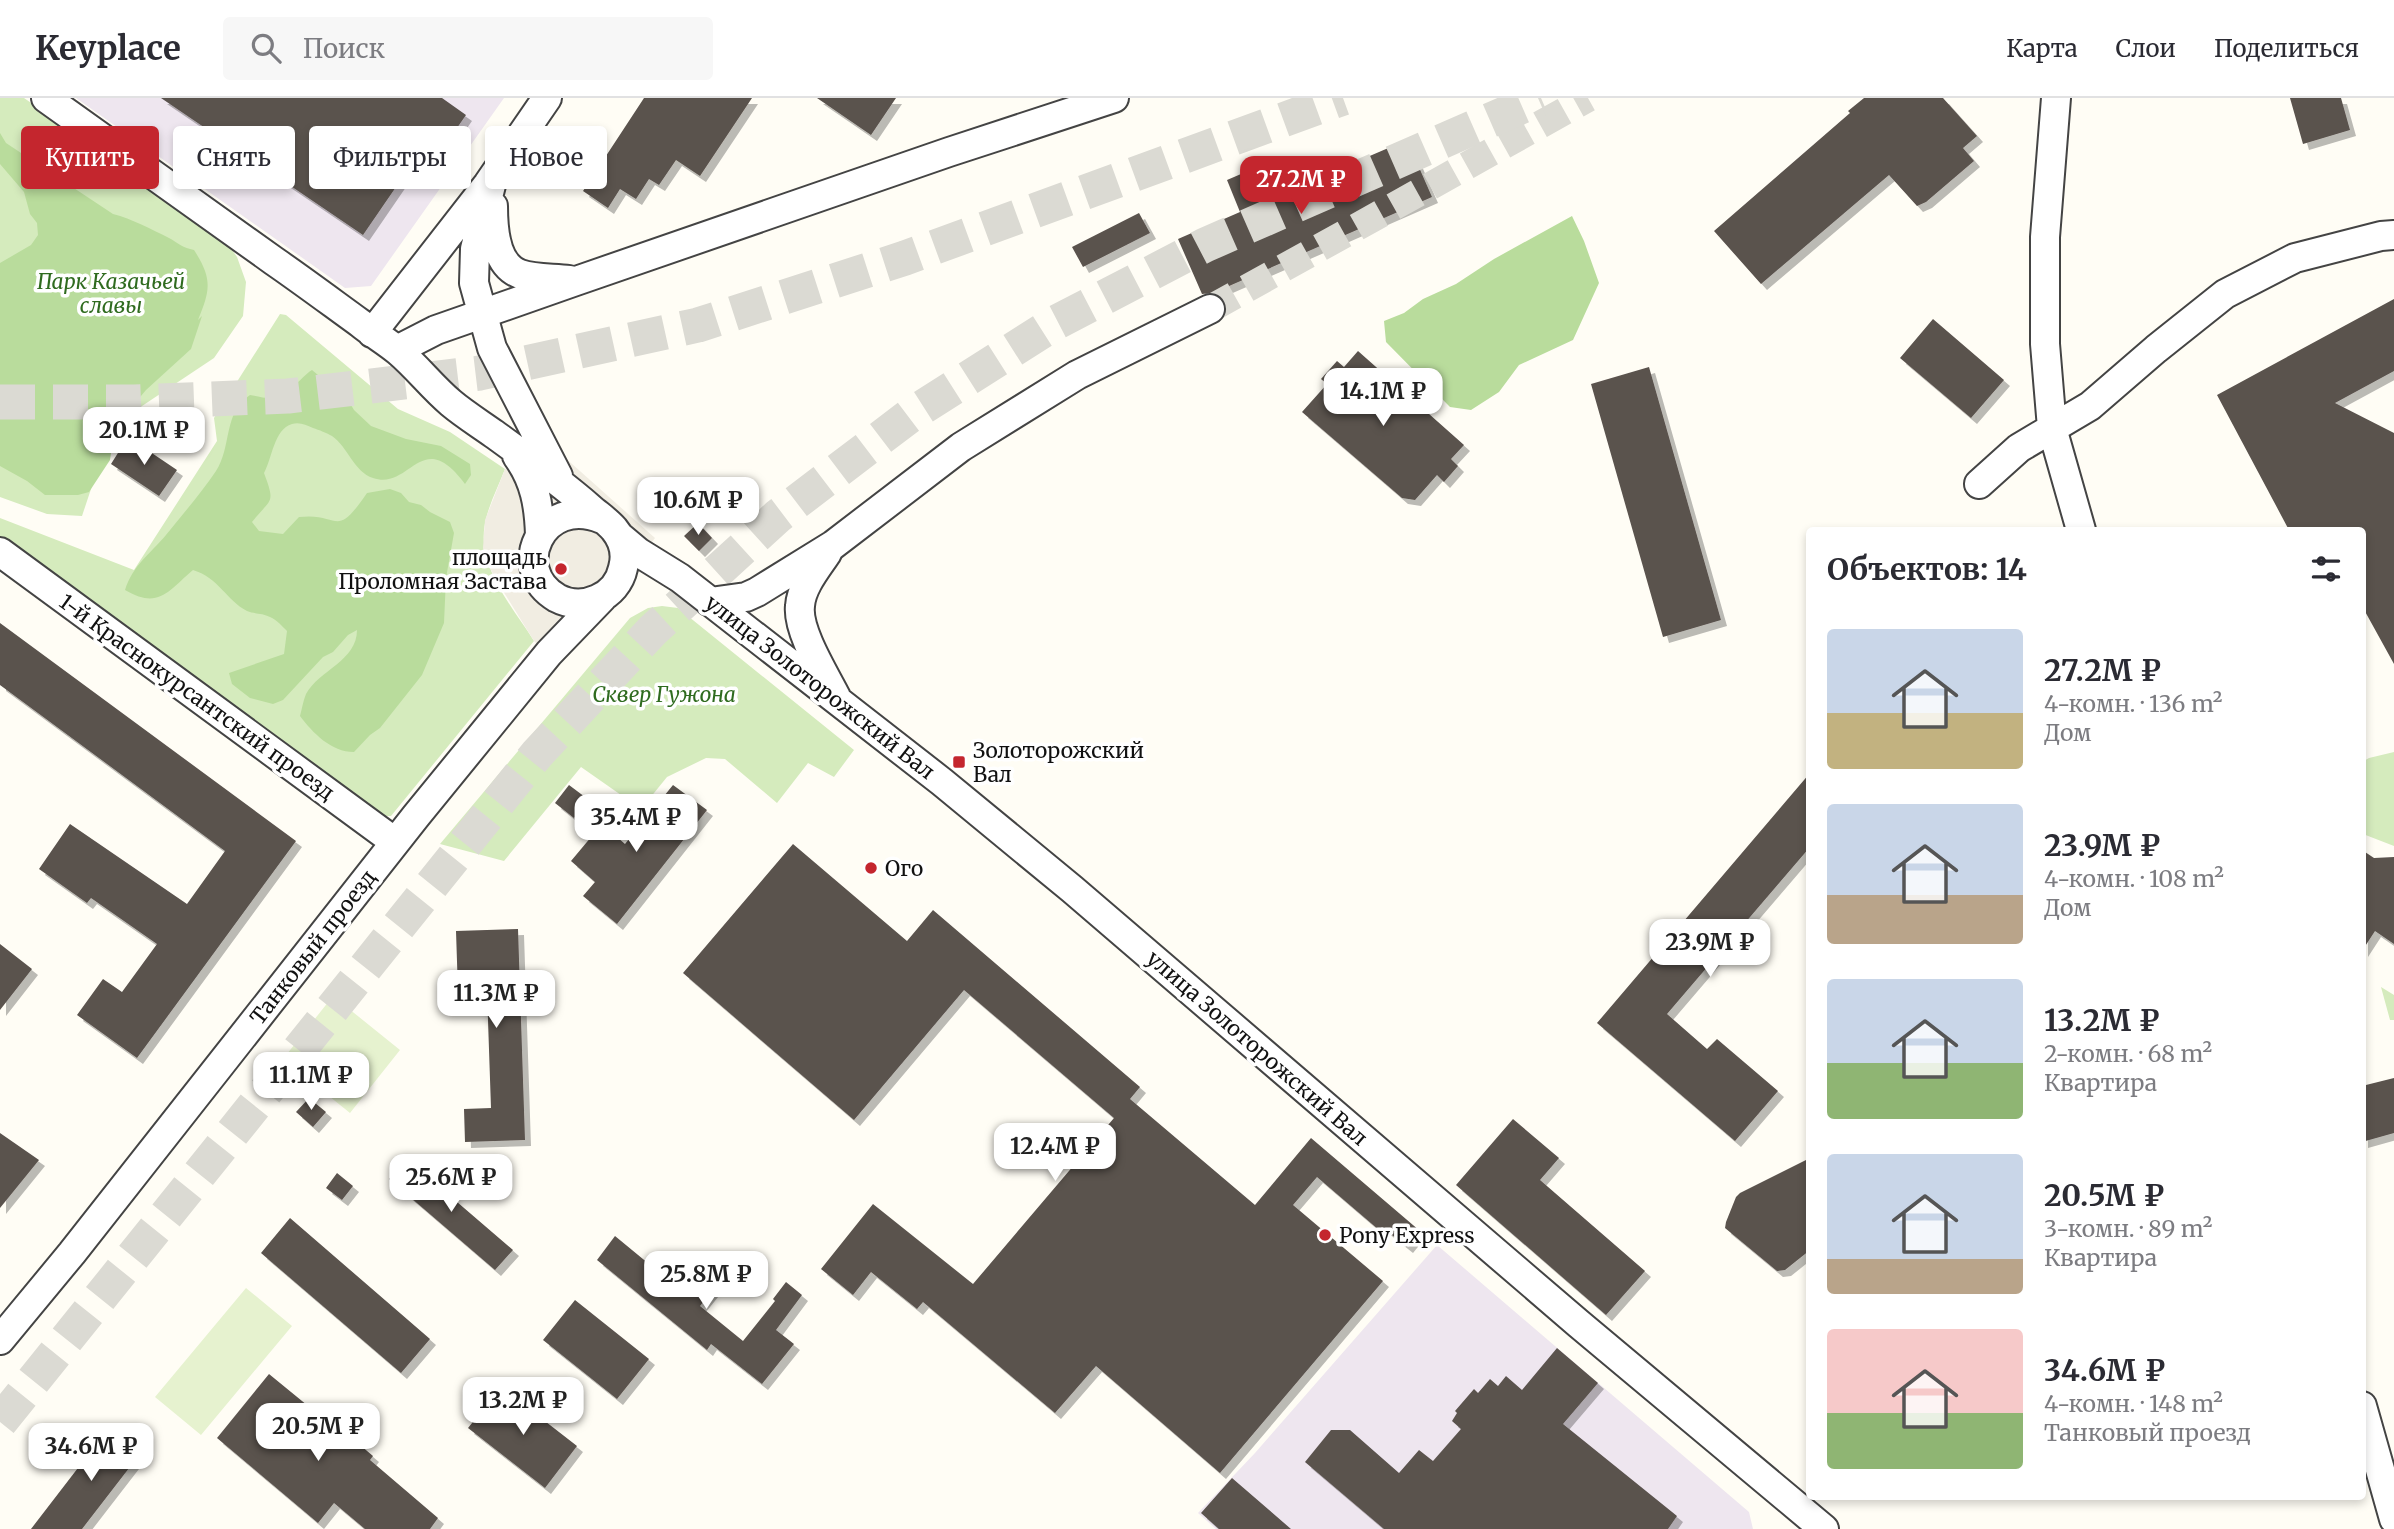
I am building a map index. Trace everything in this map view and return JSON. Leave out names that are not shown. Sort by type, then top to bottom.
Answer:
[{"type":"street","points":[[46,98],[397,350],[452,404],[561,483],[610,527],[623,547],[623,570],[607,594]]},
{"type":"street","points":[[528,126],[547,98]]},
{"type":"street","points":[[397,350],[436,330],[936,156],[1114,98]]},
{"type":"street","points":[[2056,98],[2045,237],[2045,344],[2052,428],[2080,527]]},
{"type":"street","points":[[372,332],[485,187]]},
{"type":"street","points":[[490,189],[475,249],[474,283],[492,348],[561,483]]},
{"type":"street","points":[[493,189],[495,235],[504,260],[520,274],[576,281]]},
{"type":"street","points":[[1979,484],[2019,448],[2090,406],[2225,294],[2295,258],[2394,235]]},
{"type":"street","points":[[710,602],[746,597],[833,545],[961,447],[1077,375],[1210,309]]},
{"type":"street","points":[[509,445],[526,467],[534,486],[539,506],[540,535],[534,558],[535,570],[547,590],[556,597],[579,604],[607,594],[626,582],[642,578],[680,578]]},
{"type":"street","points":[[540,535],[547,526],[568,514],[579,513],[610,527]]},
{"type":"street","name":"улица Золоторожский Вал","points":[[610,527],[638,552],[680,578],[942,782],[1824,1529]]},
{"type":"street","points":[[833,545],[809,580],[799,607],[805,636],[840,704]]},
{"type":"street","name":"1-й Краснокурсантский проезд","points":[[0,552],[395,842]]},
{"type":"street","points":[[547,590],[555,619],[550,653]]},
{"type":"street","name":"Танковый проезд","points":[[0,1340],[72,1253],[395,842],[550,653],[607,594]]},
{"type":"street","points":[[2366,1420],[2394,1520]]},
{"type":"shaded area","points":[[76,98],[504,98],[471,145],[471,126],[309,126],[309,189],[440,189],[371,286],[345,288],[205,189],[295,189],[295,126],[173,126],[173,167],[159,157],[159,126],[116,126]]},
{"type":"shaded area","name":"площадь Проломная Застава","points":[[562,455],[655,538],[559,665],[534,641],[495,578],[483,548],[485,520],[505,469]]},
{"type":"shaded area","points":[[1437,1245],[1749,1512],[1753,1529],[1216,1529],[1198,1513],[1255,1453]]},
{"type":"green space","name":"Парк Казачьей славы","points":[[0,98],[24,98],[65,126],[21,126],[21,189],[156,189],[220,233],[237,257],[246,282],[243,316],[214,358],[139,408],[107,441],[82,516],[47,514],[0,497]]},
{"type":"green space","name":"Парк Казачьей славы","points":[[0,133],[6,143],[21,153],[21,188],[0,164]]},
{"type":"green space","name":"Парк Казачьей славы","points":[[21,189],[75,189],[113,214],[194,250],[207,276],[207,292],[198,320],[202,316],[191,349],[146,390],[120,421],[114,433],[110,460],[89,492],[78,495],[45,495],[0,466],[0,263],[31,245],[38,235],[37,223],[30,214]]},
{"type":"green space","points":[[1572,216],[1599,283],[1573,340],[1519,365],[1499,392],[1471,410],[1450,407],[1386,342],[1384,321],[1456,284],[1494,259]]},
{"type":"green space","points":[[280,314],[286,315],[398,409],[450,432],[505,469],[486,519],[485,552],[497,584],[534,641],[391,816],[383,816],[0,537],[0,518],[134,570],[217,441],[214,418]]},
{"type":"green space","points":[[312,370],[348,400],[354,410],[371,426],[406,439],[441,446],[470,464],[471,475],[465,484],[450,467],[437,460],[427,460],[386,480],[366,475],[332,436],[300,424],[286,427],[274,445],[264,473],[270,500],[252,522],[259,531],[283,534],[299,517],[342,520],[356,508],[367,493],[390,489],[401,493],[409,502],[421,505],[450,522],[454,533],[446,578],[444,623],[422,675],[380,728],[354,752],[330,745],[300,716],[306,694],[319,678],[351,650],[357,630],[348,635],[333,652],[323,657],[283,700],[273,704],[250,698],[232,684],[229,673],[284,654],[287,631],[277,621],[247,611],[209,578],[193,570],[169,591],[155,598],[137,596],[125,590],[137,567],[216,471],[232,420],[241,402],[250,395],[280,397]]},
{"type":"green space","name":"Сквер Гужона","points":[[648,608],[678,608],[854,750],[834,777],[808,763],[777,803],[725,759],[706,758],[667,777],[641,809],[581,767],[504,861],[440,844],[630,618]]},
{"type":"green space","points":[[2394,752],[2394,846],[2366,835],[2366,760]]},
{"type":"green space","points":[[2381,987],[2394,995],[2394,1020],[2390,1020]]},
{"type":"green space","points":[[333,996],[400,1050],[350,1113],[283,1059]]},
{"type":"green space","points":[[246,1288],[292,1326],[201,1435],[155,1397]]},
{"type":"building","points":[[161,98],[442,98],[466,115],[458,126],[309,126],[309,189],[395,189],[363,235],[295,189],[295,126],[202,126]]},
{"type":"building","points":[[644,98],[752,98],[700,176],[676,160],[659,185],[649,179],[636,199],[620,189],[608,208],[583,191],[607,189],[607,154]]},
{"type":"building","points":[[817,98],[896,98],[871,135]]},
{"type":"building","points":[[1864,98],[1943,98],[1977,136],[1963,148],[1974,161],[1926,202],[1917,206],[1889,175],[1761,284],[1714,231]]},
{"type":"building","points":[[2290,98],[2341,98],[2350,130],[2303,144]]},
{"type":"building","points":[[1407,140],[1432,197],[1213,293],[1202,294],[1178,239],[1240,212],[1227,180],[1262,165],[1274,197]]},
{"type":"building","points":[[1139,213],[1150,233],[1083,267],[1072,247]]},
{"type":"building","points":[[2394,299],[2394,371],[2335,403],[2394,433],[2394,664],[2366,613],[2366,527],[2287,527],[2217,395]]},
{"type":"building","points":[[1933,319],[2004,380],[1971,418],[1900,358]]},
{"type":"building","points":[[1358,351],[1464,445],[1451,459],[1458,466],[1444,482],[1437,475],[1415,500],[1402,498],[1302,412],[1327,384],[1321,379],[1337,361],[1344,367]]},
{"type":"building","points":[[1649,367],[1721,620],[1663,637],[1591,384]]},
{"type":"building","points":[[128,437],[177,470],[159,496],[111,464]]},
{"type":"building","points":[[698,523],[712,538],[699,551],[684,536]]},
{"type":"building","points":[[0,623],[296,841],[137,1058],[77,1015],[103,979],[122,992],[157,944],[91,898],[87,903],[39,869],[70,824],[187,904],[225,851],[0,685]]},
{"type":"building","points":[[1806,778],[1806,852],[1667,1014],[1707,1049],[1717,1039],[1778,1091],[1735,1141],[1597,1023]]},
{"type":"building","points":[[569,785],[589,800],[574,818],[555,803]]},
{"type":"building","points":[[673,785],[707,810],[617,924],[583,896],[595,882],[571,861],[602,824],[625,844]]},
{"type":"building","points":[[793,844],[907,941],[933,910],[1140,1087],[1130,1099],[1255,1205],[1311,1138],[1420,1231],[1407,1247],[1382,1227],[1379,1230],[1317,1177],[1293,1205],[1383,1281],[1220,1473],[1096,1366],[1055,1413],[923,1302],[917,1309],[871,1272],[853,1295],[821,1269],[873,1204],[973,1284],[1114,1118],[964,990],[854,1120],[683,973]]},
{"type":"building","points":[[2366,853],[2374,858],[2394,857],[2394,944],[2375,931],[2366,945]]},
{"type":"building","points":[[518,929],[525,1140],[465,1142],[464,1109],[491,1108],[487,991],[458,992],[456,931]]},
{"type":"building","points":[[0,944],[32,969],[0,1010]]},
{"type":"building","points":[[2394,1078],[2394,1133],[2366,1141],[2366,1085]]},
{"type":"building","points":[[309,1098],[326,1112],[313,1127],[296,1112]]},
{"type":"building","points":[[1513,1119],[1559,1158],[1540,1180],[1645,1271],[1606,1315],[1456,1185]]},
{"type":"building","points":[[0,1133],[39,1160],[0,1208]]},
{"type":"building","points":[[407,1159],[513,1250],[495,1270],[389,1179]]},
{"type":"building","points":[[1806,1160],[1806,1253],[1785,1270],[1777,1271],[1725,1228],[1736,1197]]},
{"type":"building","points":[[337,1173],[353,1186],[342,1200],[326,1188]]},
{"type":"building","points":[[290,1218],[430,1339],[401,1373],[261,1253]]},
{"type":"building","points":[[615,1236],[683,1292],[704,1266],[721,1280],[700,1306],[743,1341],[775,1301],[773,1299],[786,1282],[802,1295],[776,1330],[794,1344],[762,1384],[711,1344],[707,1350],[597,1260]]},
{"type":"building","points":[[575,1300],[649,1359],[617,1399],[543,1340]]},
{"type":"building","points":[[1557,1348],[1598,1383],[1563,1424],[1677,1516],[1668,1529],[1384,1529],[1305,1462],[1331,1430],[1350,1430],[1399,1473],[1419,1450],[1433,1461],[1461,1429],[1452,1421],[1457,1413],[1455,1411],[1474,1389],[1478,1393],[1490,1379],[1498,1386],[1506,1376],[1522,1390]]},
{"type":"building","points":[[269,1374],[373,1456],[370,1460],[438,1518],[430,1529],[365,1529],[334,1503],[318,1523],[217,1438]]},
{"type":"building","points":[[501,1387],[577,1446],[545,1488],[468,1428]]},
{"type":"building","points":[[111,1425],[143,1450],[82,1529],[31,1529]]},
{"type":"building","points":[[1232,1478],[1291,1529],[1219,1529],[1201,1513]]},
{"type":"tunnel","points":[[0,402],[134,402],[288,396],[480,373],[698,325],[905,258],[1343,98]]},
{"type":"tunnel","points":[[0,1422],[537,754],[653,630],[778,516],[912,414],[1055,323],[1205,245],[1541,98]]},
{"type":"tunnel","points":[[1210,309],[1588,98]]},
{"type":"place","name":"площадь Проломная Застава","points":[[561,569]]},
{"type":"place","name":"Золоторожский Вал","points":[[959,762]]},
{"type":"place","name":"Ого","points":[[871,868]]},
{"type":"place","name":"Pony Express","points":[[1325,1235]]}]
